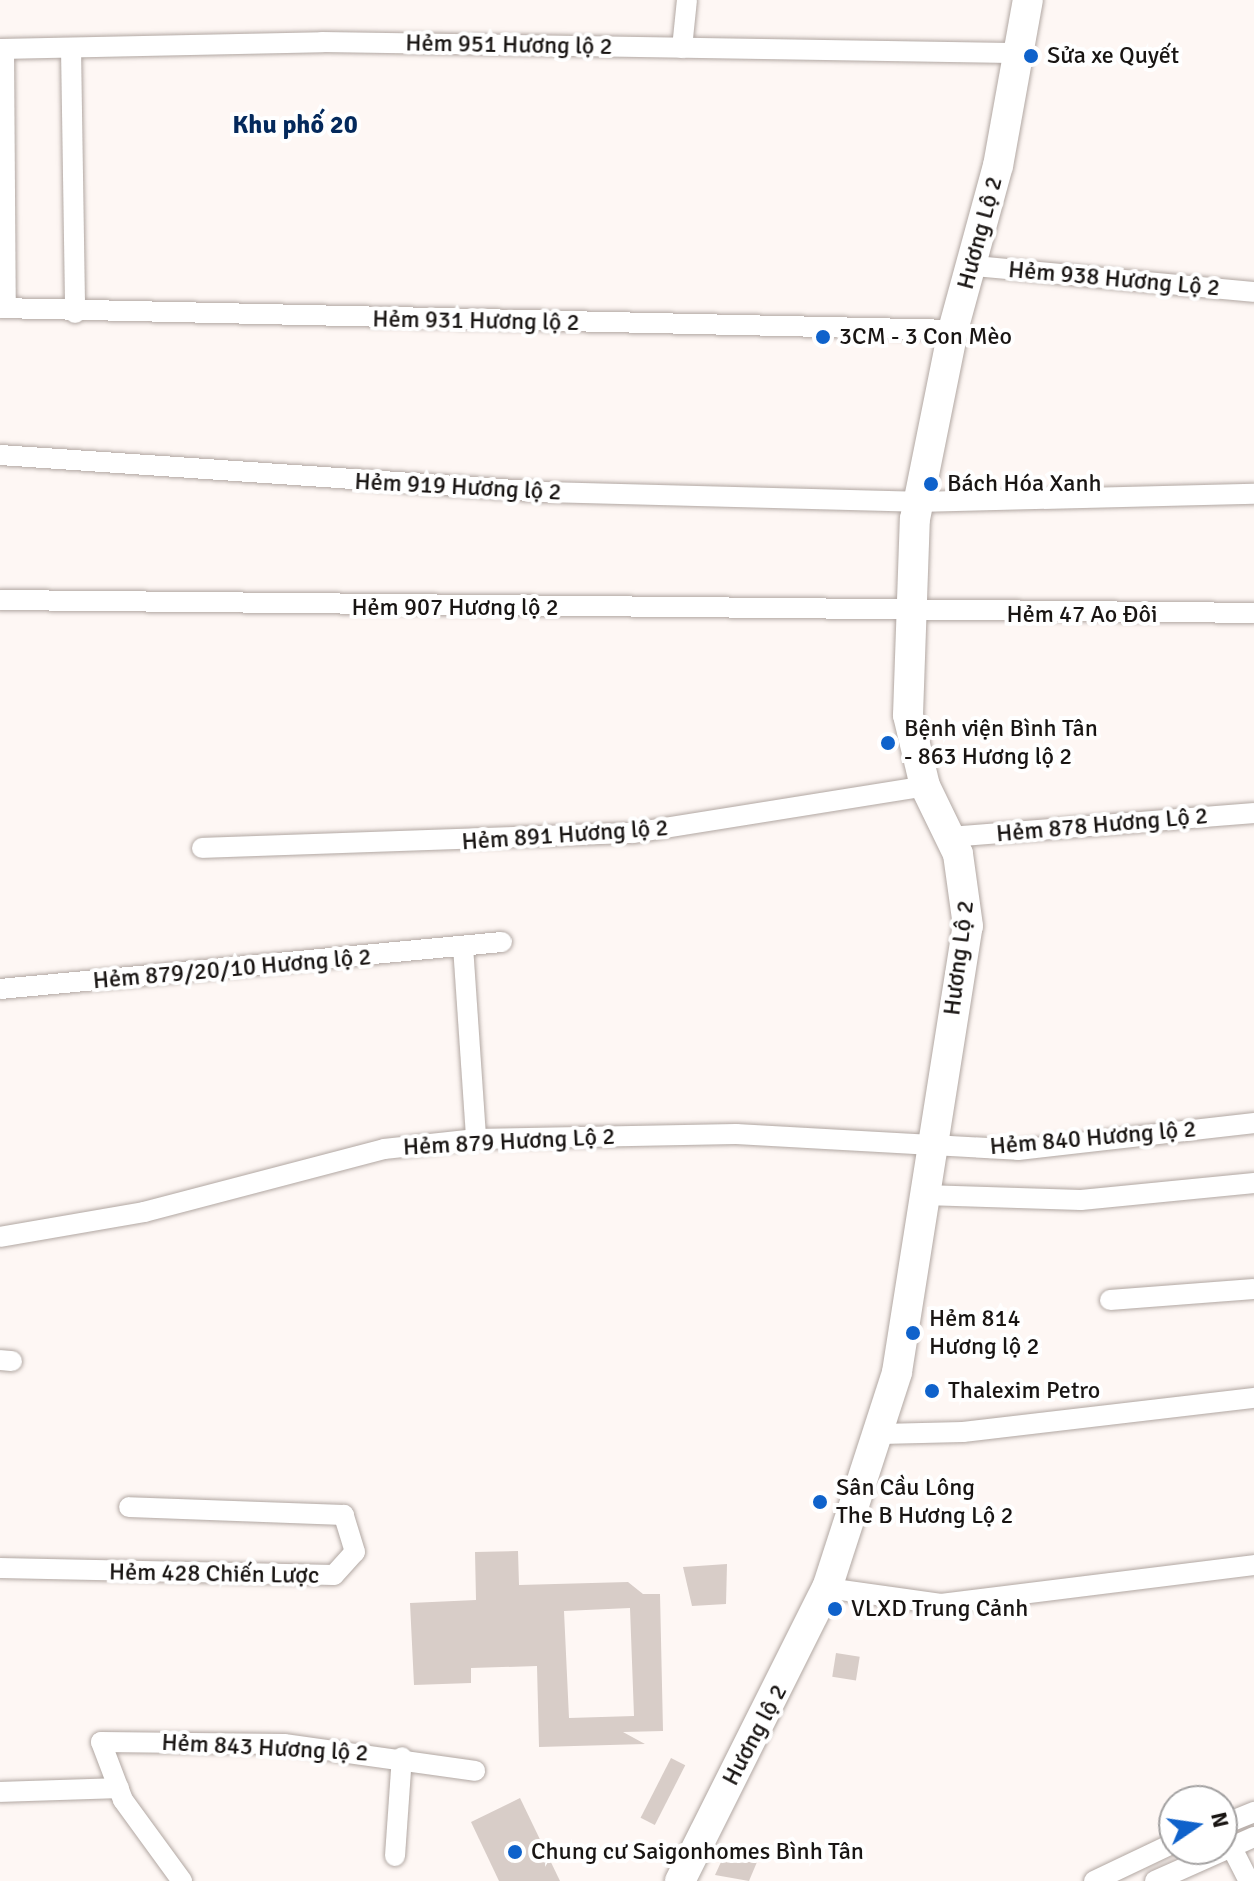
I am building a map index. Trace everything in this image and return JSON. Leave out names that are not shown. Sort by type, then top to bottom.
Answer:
[{"type":"main road","name":"Hương Lộ 2","points":[[827,1588],[881,1434],[968,926],[967,888],[950,837],[925,786],[908,715],[917,502],[953,330],[974,266],[1028,0]]},
{"type":"main road","name":"Hương lộ 2","points":[[680,1881],[827,1588]]},
{"type":"street","points":[[682,48],[687,0]]},
{"type":"street","points":[[71,48],[75,313]]},
{"type":"street","name":"Hẻm 951 Hương lộ 2","points":[[2,49],[682,48],[1018,53]]},
{"type":"street","points":[[2,49],[3,308]]},
{"type":"street","name":"Hẻm 938 Hương Lộ 2","points":[[974,266],[1254,292]]},
{"type":"street","name":"Hẻm 931 Hương lộ 2","points":[[3,308],[75,313],[953,330]]},
{"type":"street","name":"Hẻm 919 Hương lộ 2","points":[[0,455],[513,491],[917,502],[1254,494]]},
{"type":"street","name":"Hẻm 907 Hương lộ 2","points":[[0,600],[910,614]]},
{"type":"street","name":"Hẻm 47 Ao Đôi","points":[[910,614],[1254,613]]},
{"type":"street","name":"Hẻm 891 Hương lộ 2","points":[[202,848],[633,833],[925,786]]},
{"type":"street","name":"Hẻm 878 Hương Lộ 2","points":[[950,837],[1254,813]]},
{"type":"street","name":"Hẻm 879/20/10 Hương lộ 2","points":[[0,989],[502,942]]},
{"type":"street","points":[[463,946],[476,1139]]},
{"type":"street","name":"Hẻm 840 Hương lộ 2","points":[[931,1146],[1018,1150],[1254,1123]]},
{"type":"street","name":"Hẻm 879 Hương Lộ 2","points":[[0,1237],[144,1212],[384,1149],[476,1139],[736,1134],[931,1146]]},
{"type":"street","points":[[924,1195],[1081,1200],[1254,1183]]},
{"type":"street","points":[[1110,1300],[1254,1289]]},
{"type":"street","points":[[881,1434],[963,1432],[1254,1398]]},
{"type":"street","name":"Hẻm 428 Chiến Lược","points":[[0,1568],[334,1575],[355,1552],[344,1515],[129,1507]]},
{"type":"street","points":[[827,1588],[941,1604],[1254,1565]]},
{"type":"street","name":"Hẻm 843 Hương lộ 2","points":[[119,1788],[101,1742],[284,1744],[402,1757],[475,1771]]},
{"type":"street","points":[[395,1856],[402,1757]]},
{"type":"street","points":[[0,1792],[119,1788],[182,1881]]},
{"type":"street","points":[[1094,1881],[1158,1851]]},
{"type":"street","points":[[1238,1860],[1249,1881]]},
{"type":"street","points":[[1155,1881],[1192,1865]]},
{"type":"building","points":[[518,1551],[519,1585],[628,1582],[643,1594],[660,1594],[663,1731],[623,1732],[645,1744],[539,1747],[537,1666],[471,1668],[471,1683],[414,1685],[410,1603],[476,1600],[475,1552]],"holes":[[[630,1608],[634,1716],[569,1718],[564,1611]]]},
{"type":"building","points":[[727,1564],[726,1604],[692,1606],[683,1567]]},
{"type":"building","points":[[836,1653],[860,1657],[856,1680],[832,1677]]},
{"type":"building","points":[[671,1758],[685,1765],[655,1825],[641,1818]]},
{"type":"building","name":"Chung cư Saigonhomes Bình Tân","points":[[520,1798],[560,1881],[499,1881],[471,1822]]},
{"type":"building","points":[[727,1849],[757,1862],[749,1881],[715,1875]]},
{"type":"place","name":"Sửa xe Quyết","points":[[1031,56]]},
{"type":"place","name":"3CM - 3 Con Mèo","points":[[823,337]]},
{"type":"place","name":"Bách Hóa Xanh","points":[[931,484]]},
{"type":"place","name":"Bệnh viện Bình Tân - 863 Hương lộ 2","points":[[888,743]]},
{"type":"place","name":"Hẻm 814 Hương lộ 2","points":[[913,1333]]},
{"type":"place","name":"Thalexim Petro","points":[[932,1391]]},
{"type":"place","name":"Sân Cầu Lông The B Hương Lộ 2","points":[[820,1502]]},
{"type":"place","name":"VLXD Trung Cảnh","points":[[835,1609]]},
{"type":"place","name":"Chung cư Saigonhomes Bình Tân","points":[[515,1852]]},
{"type":"district","name":"Khu phố 20","points":[[295,126]]}]
